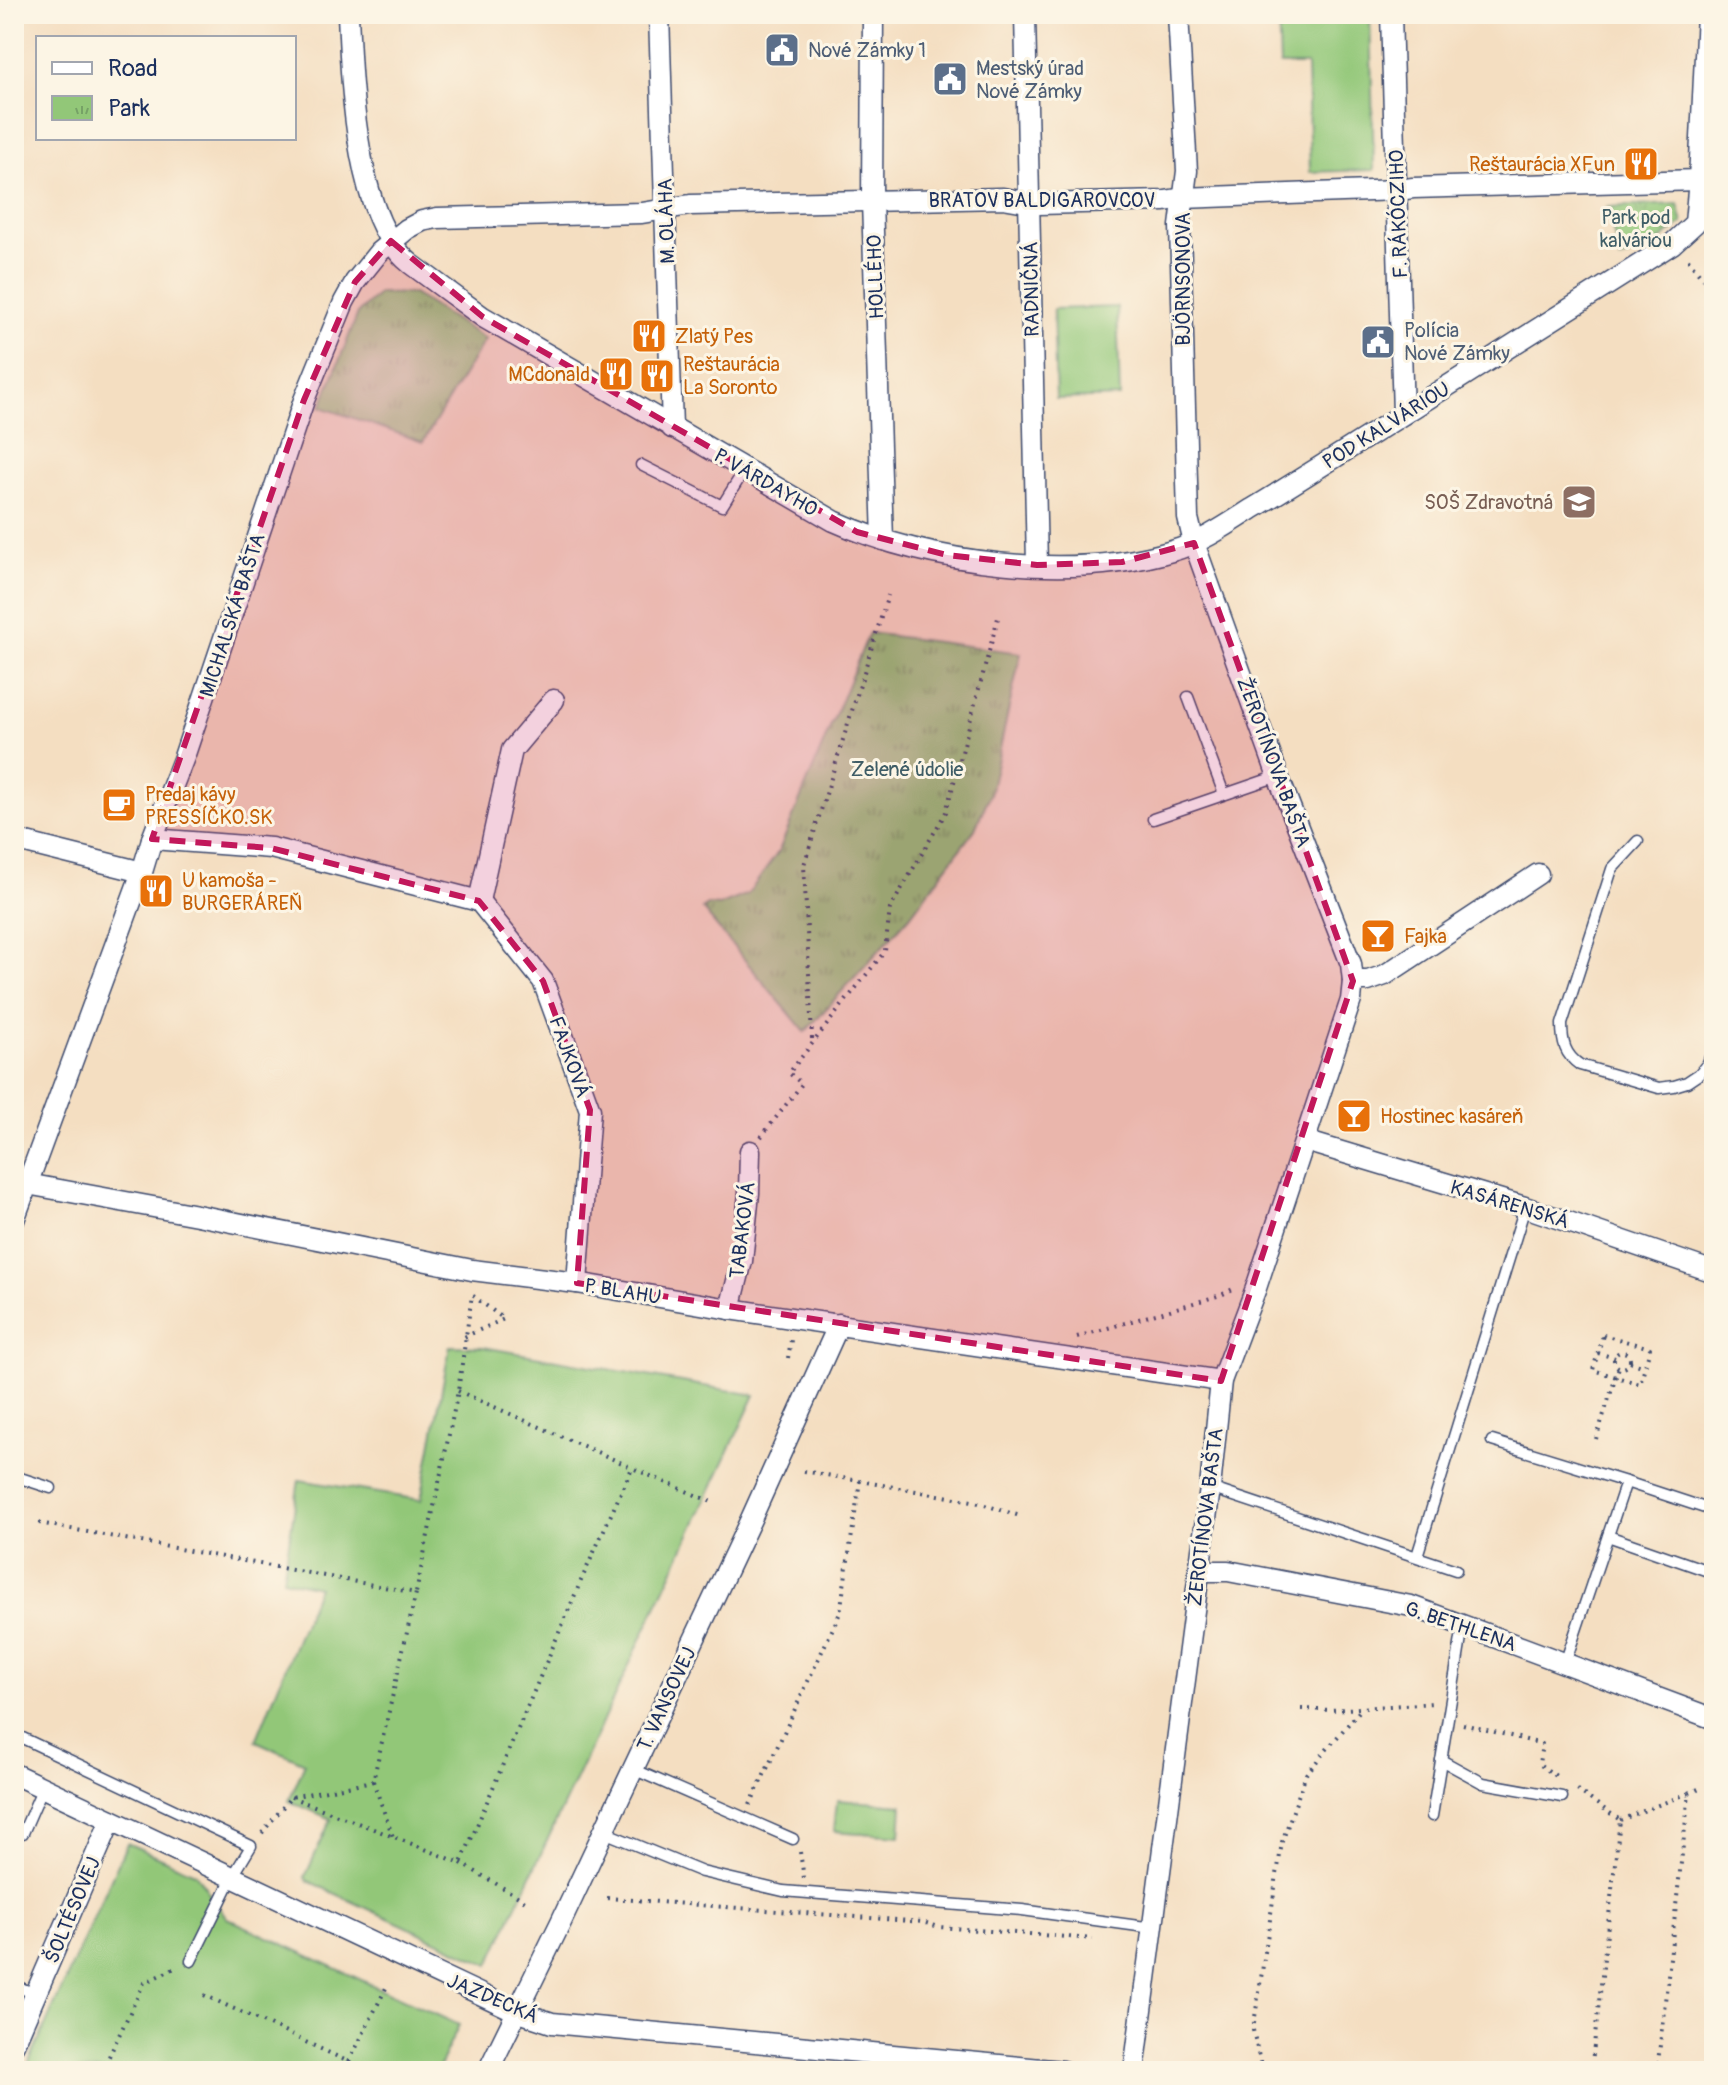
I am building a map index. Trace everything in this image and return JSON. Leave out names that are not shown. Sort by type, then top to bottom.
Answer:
[{"type":"street","points":[[348,14],[354,102],[366,180],[373,205],[391,241]]},
{"type":"street","name":"M. OLÁHA","points":[[659,14],[672,428]]},
{"type":"street","name":"HOLLÉHO","points":[[873,14],[872,201],[883,540]]},
{"type":"street","name":"RADNIČNÁ","points":[[1025,14],[1037,565]]},
{"type":"street","name":"BJÖRNSONOVA","points":[[1178,14],[1187,171],[1180,226],[1187,502],[1194,543]]},
{"type":"street","name":"F. RÁKÓCZIHO","points":[[1391,14],[1403,414]]},
{"type":"street","points":[[1699,180],[1707,14]]},
{"type":"street","name":"BRATOV BALDIGAROVCOV","points":[[391,241],[422,221],[437,218],[642,213],[690,205],[1003,198],[1049,204],[1413,188],[1699,180]]},
{"type":"street","name":"POD KALVÁRIOU","points":[[1194,543],[1672,244],[1695,223],[1699,180]]},
{"type":"street","name":"P. VÁRDAYHO","points":[[391,241],[401,256],[483,317],[834,521],[883,540],[947,555],[1037,565],[1122,562],[1194,543]]},
{"type":"street","name":"MICHALSKÁ BAŠTA","points":[[14,1220],[21,1181],[184,757],[304,400],[344,302],[355,282],[391,241]]},
{"type":"street","name":"ŽEROTÍNOVA BAŠTA","points":[[1134,2071],[1210,1488],[1221,1381],[1305,1141],[1351,1000],[1353,981],[1351,964],[1278,776],[1194,543]]},
{"type":"street","points":[[152,839],[271,848],[479,901],[512,750],[554,700]]},
{"type":"street","points":[[14,840],[142,872]]},
{"type":"street","points":[[1353,981],[1368,981],[1385,975],[1538,874]]},
{"type":"street","name":"FAJKOVÁ","points":[[479,901],[543,981],[590,1110],[577,1283]]},
{"type":"street","name":"KASÁRENSKÁ","points":[[1305,1141],[1525,1207],[1714,1272]]},
{"type":"street","name":"TABAKOVÁ","points":[[730,1309],[742,1261],[750,1151]]},
{"type":"street","name":"P. BLAHU","points":[[21,1181],[472,1270],[577,1283],[730,1309],[1221,1381]]},
{"type":"street","name":"T. VANSOVEJ","points":[[488,2071],[604,1832],[839,1324]]},
{"type":"street","name":"G. BETHLENA","points":[[1199,1571],[1228,1571],[1411,1606],[1714,1719]]},
{"type":"street","name":"JAZDECKÁ","points":[[14,1774],[516,2011],[552,2023],[1063,2071]]},
{"type":"street","name":"ŠOLTÉSOVEJ","points":[[14,2044],[111,1820]]},
{"type":"lane","points":[[641,465],[722,506],[745,469]]},
{"type":"lane","points":[[1188,697],[1224,794]]},
{"type":"lane","points":[[1153,819],[1278,776]]},
{"type":"lane","points":[[1638,841],[1612,869],[1562,1024],[1565,1049],[1570,1058],[1580,1065],[1659,1088],[1687,1082],[1699,1074],[1708,1063],[1714,1046]]},
{"type":"lane","points":[[1417,1556],[1525,1207]]},
{"type":"lane","points":[[1492,1441],[1714,1511]]},
{"type":"lane","points":[[14,1476],[51,1488]]},
{"type":"lane","points":[[1565,1663],[1626,1482]]},
{"type":"lane","points":[[1210,1488],[1456,1570]]},
{"type":"lane","points":[[1608,1536],[1714,1573]]},
{"type":"lane","points":[[1432,1816],[1463,1626]]},
{"type":"lane","points":[[14,1734],[251,1846],[191,1961]]},
{"type":"lane","points":[[1441,1760],[1483,1783],[1562,1797]]},
{"type":"lane","points":[[633,1769],[793,1839]]},
{"type":"lane","points":[[23,1833],[43,1787]]},
{"type":"lane","points":[[604,1832],[702,1872],[783,1891],[1022,1910],[1153,1928]]},
{"type":"lane","points":[[14,1985],[35,1994]]},
{"type":"path","points":[[1672,244],[1692,263],[1714,293]]},
{"type":"path","points":[[812,1042],[804,865],[888,595]]},
{"type":"path","points":[[750,1151],[802,1084],[789,1073],[885,951],[890,909],[946,812],[999,614]]},
{"type":"path","points":[[1071,1338],[1221,1295],[1242,1284]]},
{"type":"path","points":[[393,1837],[373,1781],[458,1391],[464,1337],[472,1295],[504,1319],[464,1337]]},
{"type":"path","points":[[1603,1335],[1650,1348],[1640,1384],[1593,1370],[1598,1353],[1603,1335]]},
{"type":"path","points":[[788,1358],[792,1337]]},
{"type":"path","points":[[1624,1353],[1627,1342]]},
{"type":"path","points":[[1598,1353],[1615,1358]]},
{"type":"path","points":[[1619,1353],[1629,1356],[1630,1362],[1624,1368],[1614,1363],[1619,1353]]},
{"type":"path","points":[[1630,1362],[1645,1367]]},
{"type":"path","points":[[1596,1439],[1619,1367]]},
{"type":"path","points":[[458,1391],[712,1502]]},
{"type":"path","points":[[461,1863],[632,1468]]},
{"type":"path","points":[[804,1471],[972,1501],[1020,1516]]},
{"type":"path","points":[[744,1817],[840,1613],[860,1481]]},
{"type":"path","points":[[39,1523],[416,1593]]},
{"type":"path","points":[[1301,1709],[1442,1703]]},
{"type":"path","points":[[1262,2071],[1253,2030],[1282,1842],[1306,1774],[1362,1708]]},
{"type":"path","points":[[1447,1720],[1542,1744],[1539,1764],[1562,1780]]},
{"type":"path","points":[[251,1846],[291,1797],[373,1781]]},
{"type":"path","points":[[1620,1820],[1703,1787]]},
{"type":"path","points":[[1574,1788],[1620,1820]]},
{"type":"path","points":[[1657,2071],[1689,1793]]},
{"type":"path","points":[[291,1797],[461,1863],[527,1902]]},
{"type":"path","points":[[1620,1820],[1592,2069],[1650,2071]]},
{"type":"path","points":[[793,1839],[798,1845],[806,1893]]},
{"type":"path","points":[[607,1898],[923,1922],[939,1927],[1093,1939]]},
{"type":"path","points":[[102,2071],[144,1983],[191,1961]]},
{"type":"path","points":[[324,2071],[349,2062],[387,1986]]},
{"type":"path","points":[[204,1995],[349,2062]]},
{"type":"highlighted area","points":[[391,241],[483,317],[857,532],[947,555],[1037,565],[1122,562],[1194,543],[1353,981],[1221,1381],[577,1283],[590,1110],[543,981],[479,901],[271,848],[152,839],[304,400],[355,282]]},
{"type":"green space","points":[[1278,14],[1370,14],[1374,170],[1310,172],[1307,65],[1280,65]]},
{"type":"green space","name":"Park pod kalváriou","points":[[1678,204],[1683,223],[1657,243],[1620,260],[1607,207]]},
{"type":"green space","points":[[379,293],[413,294],[485,339],[423,442],[321,407],[358,313]]},
{"type":"green space","points":[[1117,307],[1120,397],[1056,399],[1053,309]]},
{"type":"green space","name":"Zelené údolie","points":[[869,633],[1021,653],[990,794],[975,829],[910,916],[805,1032],[702,909],[708,905],[719,906],[748,894],[779,851]]},
{"type":"green space","points":[[450,1346],[483,1347],[755,1395],[489,1965],[308,1881],[305,1877],[331,1819],[289,1801],[305,1763],[256,1741],[318,1587],[283,1579],[299,1480],[421,1500]]},
{"type":"green space","points":[[837,1800],[902,1805],[900,1836],[834,1831]]},
{"type":"green space","points":[[127,1843],[195,1873],[227,1918],[459,2025],[437,2071],[25,2071]]},
{"type":"place","name":"Nové Zámky 1","points":[[782,50]]},
{"type":"place","name":"Mestský úrad Nové Zámky","points":[[950,79]]},
{"type":"place","name":"Reštaurácia XFun","points":[[1641,164]]},
{"type":"place","name":"Zlatý Pes","points":[[649,336]]},
{"type":"place","name":"Polícia Nové Zámky","points":[[1378,342]]},
{"type":"place","name":"MCdonald","points":[[616,374]]},
{"type":"place","name":"Reštaurácia La Soronto","points":[[657,376]]},
{"type":"place","name":"SOŠ Zdravotná","points":[[1579,502]]},
{"type":"place","name":"Predaj kávy PRESSÍČKO.SK","points":[[119,805]]},
{"type":"place","name":"U kamoša - BURGERÁREŇ","points":[[156,891]]},
{"type":"place","name":"Fajka","points":[[1378,936]]},
{"type":"place","name":"Hostinec kasáreň","points":[[1354,1116]]}]
